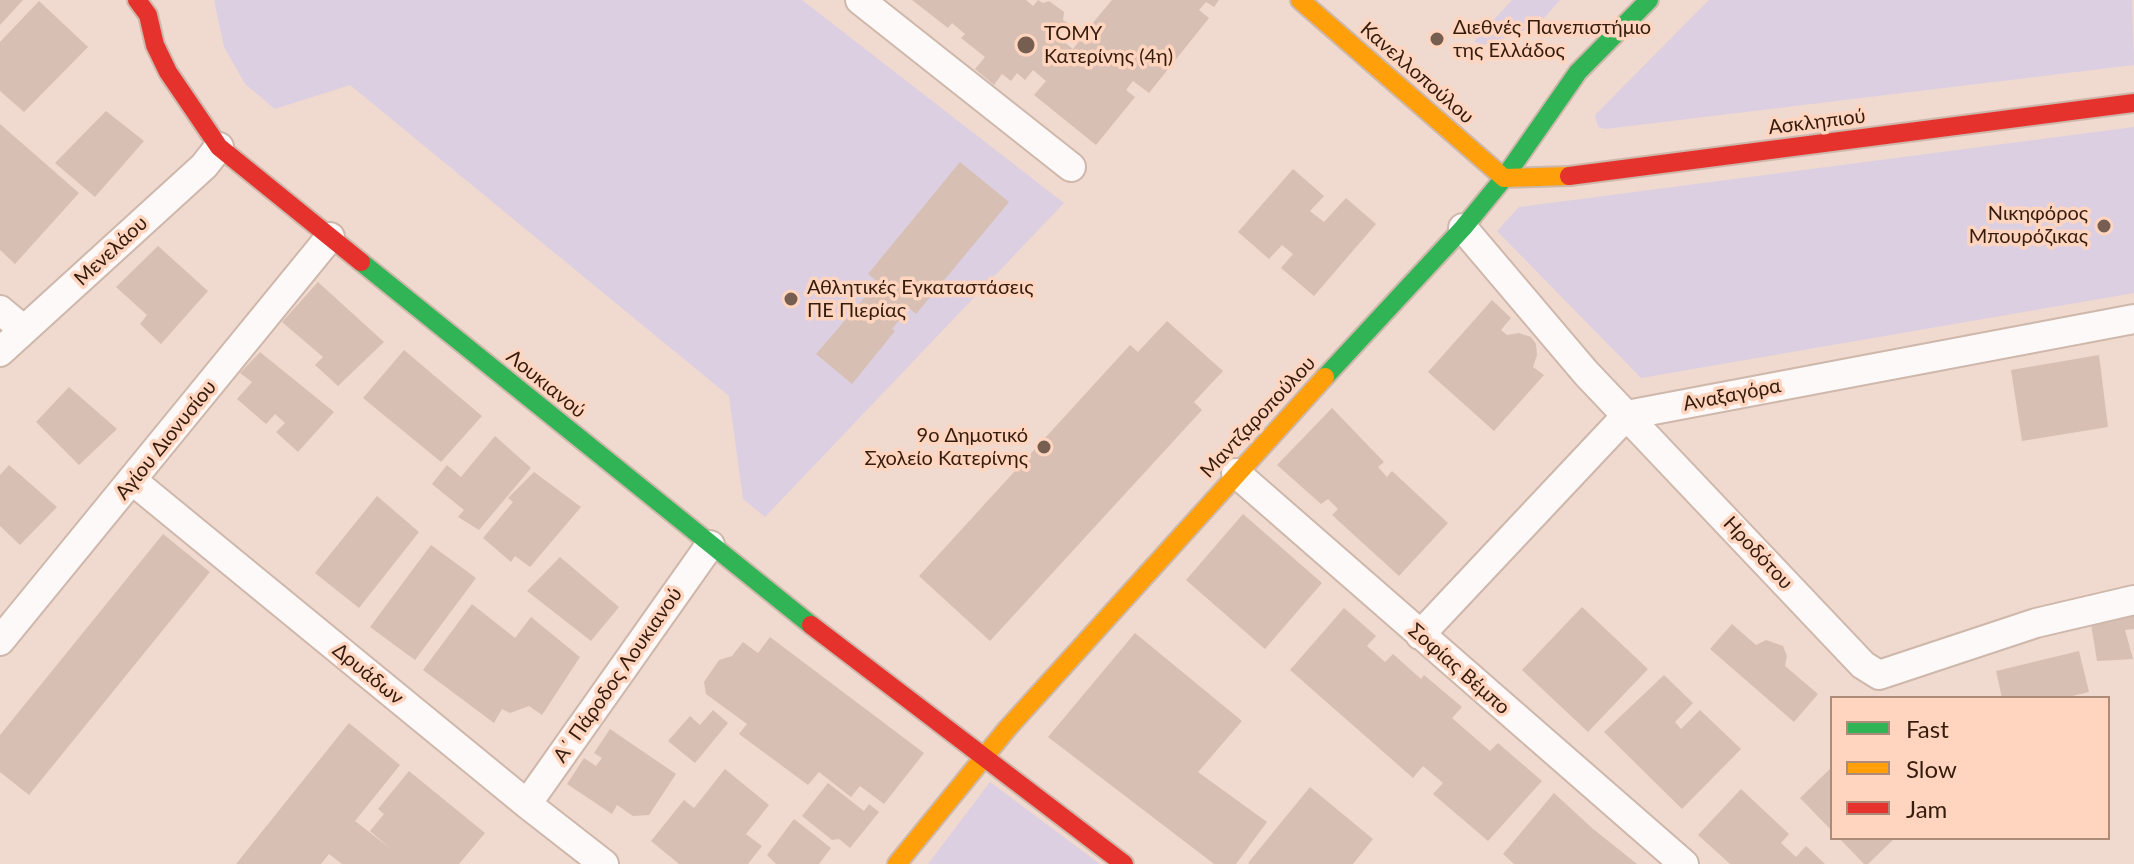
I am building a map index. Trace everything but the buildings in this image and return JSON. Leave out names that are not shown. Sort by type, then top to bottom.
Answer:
[{"type":"street","points":[[860,0],[1071,167]]},
{"type":"street","name":"Κανελλοπούλου","points":[[1300,0],[1504,178]]},
{"type":"street","name":"Μαντζαροπούλου","points":[[897,864],[981,759],[1236,473],[1463,228],[1504,178],[1578,72],[1649,0]]},
{"type":"street","name":"Λουκιανού","points":[[143,2],[156,46],[177,89],[219,147],[710,545],[981,759],[1124,864]]},
{"type":"street","name":"Ασκληπιού","points":[[1504,178],[1561,177],[2134,103]]},
{"type":"street","name":"Μενελάου","points":[[0,352],[204,166],[219,147]]},
{"type":"street","name":"Ηροδότου","points":[[1463,228],[1586,373],[1863,665],[1879,675],[2036,623],[2134,600]]},
{"type":"street","name":"Αγίου Διονυσίου","points":[[0,641],[330,237]]},
{"type":"street","points":[[0,310],[24,330]]},
{"type":"street","name":"Αναξαγόρα","points":[[1627,415],[2134,319]]},
{"type":"street","points":[[1420,635],[1627,415]]},
{"type":"street","name":"Σοφίας Βέμπο","points":[[1236,473],[1684,864]]},
{"type":"street","name":"Δρυάδων","points":[[133,481],[604,864]]},
{"type":"street","name":"Α΄ Πάροδος Λουκιανού","points":[[527,804],[710,545]]},
{"type":"shaded area","name":"Αθλητικές Εγκαταστάσεις ΠΕ Πιερίας","points":[[214,0],[802,0],[1064,203],[765,517],[743,499],[729,396],[350,85],[275,109],[245,84],[224,47]]},
{"type":"shaded area","points":[[1512,0],[1560,0],[1537,26],[1481,46],[1474,41]]},
{"type":"shaded area","points":[[1709,0],[2132,0],[2134,65],[1605,129],[1598,127],[1595,115]]},
{"type":"shaded area","points":[[2134,127],[2134,293],[1641,378],[1497,231],[1519,207]]},
{"type":"shaded area","points":[[990,782],[1100,864],[928,864]]},
{"type":"traffic: fast","points":[[1325,377],[1463,228],[1504,178],[1578,72],[1649,0]]},
{"type":"traffic: fast","points":[[361,262],[811,625]]},
{"type":"traffic: slow","points":[[1300,0],[1504,178],[1569,176]]},
{"type":"traffic: slow","points":[[897,864],[1007,729],[1325,377]]},
{"type":"traffic: jam","points":[[137,0],[148,15],[155,45],[168,72],[219,147],[361,262]]},
{"type":"traffic: jam","points":[[1569,176],[2134,103]]},
{"type":"traffic: jam","points":[[811,625],[1124,864]]},
{"type":"place","name":"Διεθνές Πανεπιστήμιο της Ελλάδος","points":[[1437,39]]},
{"type":"place","name":"ΤΟΜΥ Κατερίνης (4η)","points":[[1026,45]]},
{"type":"place","name":"Νικηφόρος Μπουρόζικας","points":[[2104,226]]},
{"type":"place","name":"Αθλητικές Εγκαταστάσεις ΠΕ Πιερίας","points":[[791,299]]},
{"type":"place","name":"9ο Δημοτικό Σχολείο Κατερίνης","points":[[1044,447]]}]
